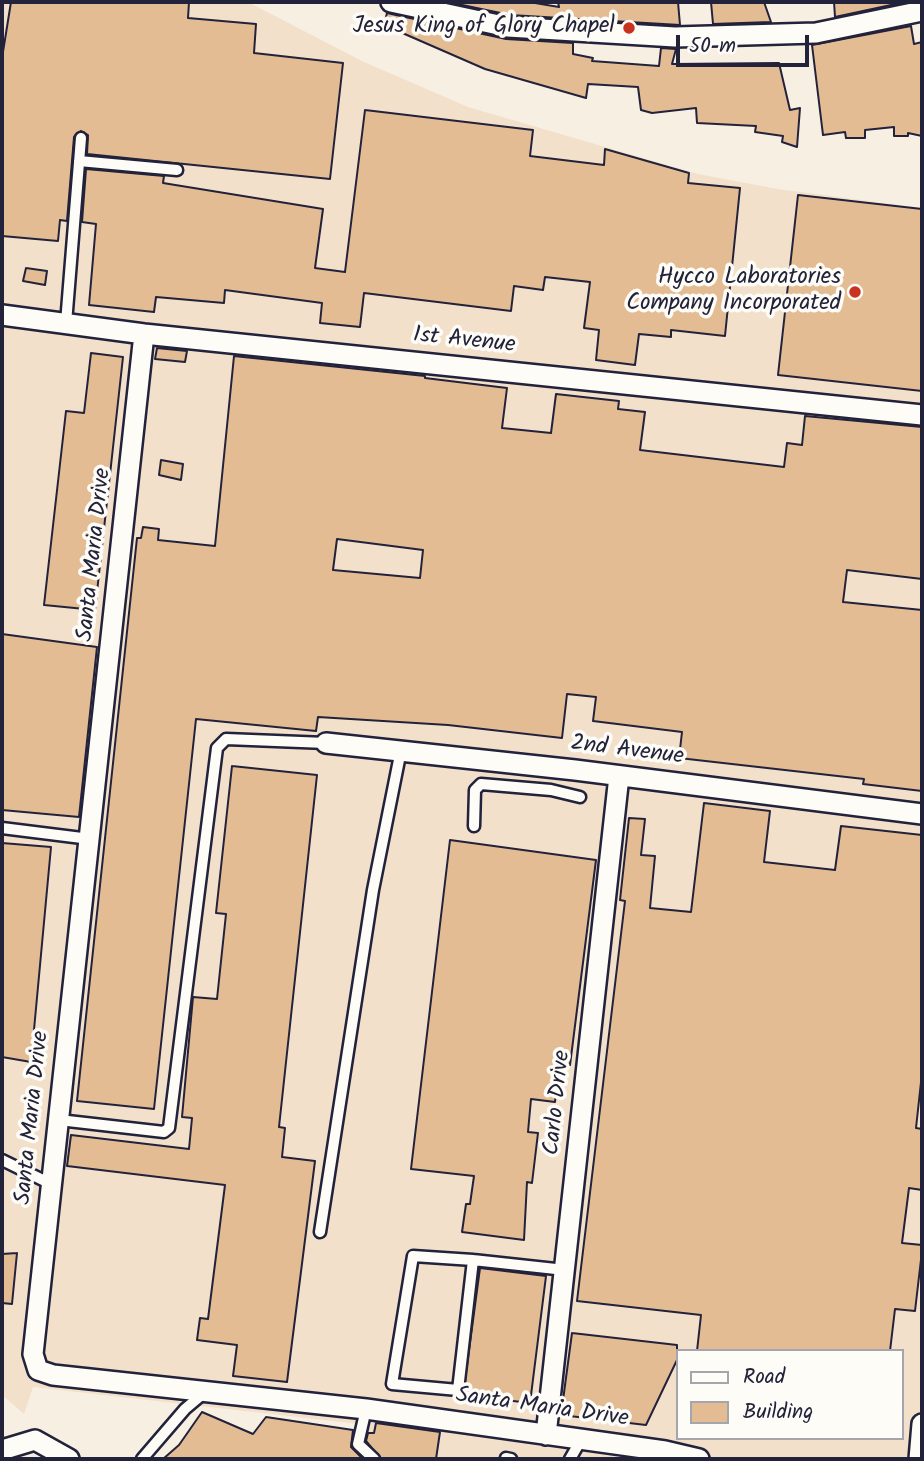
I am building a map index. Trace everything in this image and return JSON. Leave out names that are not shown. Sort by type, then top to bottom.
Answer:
[{"type":"street","points":[[391,2],[508,27],[675,37],[816,33],[922,11]]},
{"type":"street","name":"1st Avenue","points":[[2,315],[144,334],[922,415]]},
{"type":"street","name":"Santa Maria Drive","points":[[144,334],[33,1354],[38,1370],[53,1375],[366,1409],[665,1451],[699,1459]]},
{"type":"street","name":"2nd Avenue","points":[[326,743],[401,749],[922,814]]},
{"type":"street","name":"Carlo Drive","points":[[546,1435],[619,776]]},
{"type":"street","points":[[919,1459],[922,1424]]},
{"type":"street","points":[[2,1450],[35,1440],[69,1459]]},
{"type":"lane","points":[[66,323],[81,138]]},
{"type":"lane","points":[[79,161],[177,170]]},
{"type":"lane","points":[[58,1120],[164,1132],[169,1128],[217,748],[226,739],[326,743]]},
{"type":"lane","points":[[320,1232],[373,890],[401,749]]},
{"type":"lane","points":[[474,825],[475,790],[481,784],[551,790],[580,797]]},
{"type":"lane","points":[[2,828],[90,839]]},
{"type":"lane","points":[[2,1160],[51,1184]]},
{"type":"lane","points":[[473,1260],[458,1390],[393,1384],[410,1261],[418,1256],[473,1260],[566,1270]]},
{"type":"lane","points":[[142,1459],[185,1409],[204,1392]]},
{"type":"lane","points":[[366,1409],[358,1444],[374,1459]]},
{"type":"lane","points":[[570,1459],[581,1440]]},
{"type":"shaded area","points":[[2,2],[248,2],[362,61],[468,107],[698,174],[778,189],[922,208],[922,1459],[383,1459],[365,1446],[368,1425],[33,1387],[24,1414],[2,1395]]},
{"type":"building","points":[[11,2],[189,2],[188,18],[256,24],[254,53],[343,63],[330,179],[87,154],[88,135],[81,131],[74,137],[67,221],[60,220],[58,241],[2,236],[2,58]]},
{"type":"building","points":[[448,2],[529,2],[559,7],[558,2],[678,2],[680,25],[510,15]]},
{"type":"building","points":[[711,2],[764,2],[771,22],[713,24]]},
{"type":"building","points":[[834,2],[905,2],[835,17]]},
{"type":"building","points":[[387,13],[506,39],[573,43],[573,54],[593,58],[592,61],[659,66],[661,48],[676,49],[672,64],[779,63],[790,110],[800,108],[797,147],[782,142],[783,136],[755,132],[756,126],[697,123],[696,108],[652,113],[641,110],[638,87],[588,84],[586,98],[485,69],[384,25]]},
{"type":"building","points":[[911,26],[914,44],[922,42],[922,136],[908,133],[908,136],[894,136],[894,127],[865,130],[865,138],[846,138],[845,132],[823,135],[812,45]]},
{"type":"building","points":[[365,110],[533,130],[530,156],[604,165],[605,149],[689,173],[688,183],[740,188],[725,336],[671,330],[671,337],[639,334],[635,365],[596,360],[599,330],[584,328],[590,282],[545,277],[543,290],[514,286],[511,311],[364,293],[360,327],[320,323],[322,303],[225,290],[224,303],[156,297],[154,312],[89,305],[96,224],[82,222],[86,169],[164,176],[163,183],[323,209],[315,268],[345,272]]},
{"type":"building","name":"Hycco Laboratories Company Incorporated","points":[[798,195],[922,209],[922,391],[778,375]]},
{"type":"building","points":[[26,268],[47,271],[45,285],[23,281]]},
{"type":"building","points":[[157,348],[187,351],[185,362],[155,359]]},
{"type":"building","points":[[91,353],[123,357],[95,610],[44,605],[66,411],[84,413]]},
{"type":"building","points":[[234,356],[425,376],[507,388],[502,428],[551,433],[556,394],[619,401],[618,409],[645,412],[640,450],[784,467],[787,443],[802,445],[805,416],[922,427],[922,579],[847,570],[843,602],[922,610],[922,791],[863,784],[864,779],[679,758],[682,732],[593,721],[596,697],[567,694],[562,738],[448,725],[318,717],[316,731],[196,719],[154,1109],[77,1101],[137,538],[141,538],[143,527],[159,529],[158,540],[215,546]],"holes":[[[337,539],[423,550],[420,578],[333,570]]]},
{"type":"building","points":[[161,460],[183,464],[181,480],[159,475]]},
{"type":"building","points":[[2,634],[97,647],[79,817],[2,810]]},
{"type":"building","points":[[232,766],[317,775],[279,1127],[285,1128],[282,1157],[315,1161],[287,1382],[233,1376],[237,1345],[197,1340],[200,1318],[208,1319],[225,1185],[67,1166],[71,1135],[189,1149],[192,1118],[182,1117],[193,997],[217,999],[226,914],[216,913]]},
{"type":"building","points":[[704,803],[770,811],[764,862],[835,870],[841,826],[922,835],[922,1073],[916,1128],[922,1129],[922,1190],[909,1188],[902,1243],[922,1245],[922,1251],[915,1311],[895,1309],[890,1349],[697,1349],[701,1315],[577,1301],[625,901],[620,900],[629,818],[645,819],[641,855],[655,856],[650,908],[691,912]]},
{"type":"building","points":[[450,840],[596,860],[570,1065],[559,1064],[555,1102],[531,1099],[528,1132],[538,1133],[532,1183],[527,1182],[524,1240],[462,1232],[474,1176],[411,1169]]},
{"type":"building","points":[[2,843],[51,847],[31,1062],[2,1057]]},
{"type":"building","points":[[17,1253],[12,1304],[2,1303],[2,1254]]},
{"type":"building","points":[[480,1268],[546,1276],[530,1403],[463,1395]]},
{"type":"building","points":[[572,1333],[677,1345],[676,1362],[646,1425],[561,1415]]},
{"type":"building","points":[[202,1412],[253,1434],[266,1417],[353,1430],[351,1447],[363,1459],[163,1459],[179,1445]]},
{"type":"building","points":[[376,1423],[440,1432],[436,1459],[381,1459],[366,1441],[368,1433],[374,1433]]},
{"type":"place","name":"Jesus King of Glory Chapel","points":[[629,28]]},
{"type":"place","name":"Hycco Laboratories Company Incorporated","points":[[855,292]]}]
